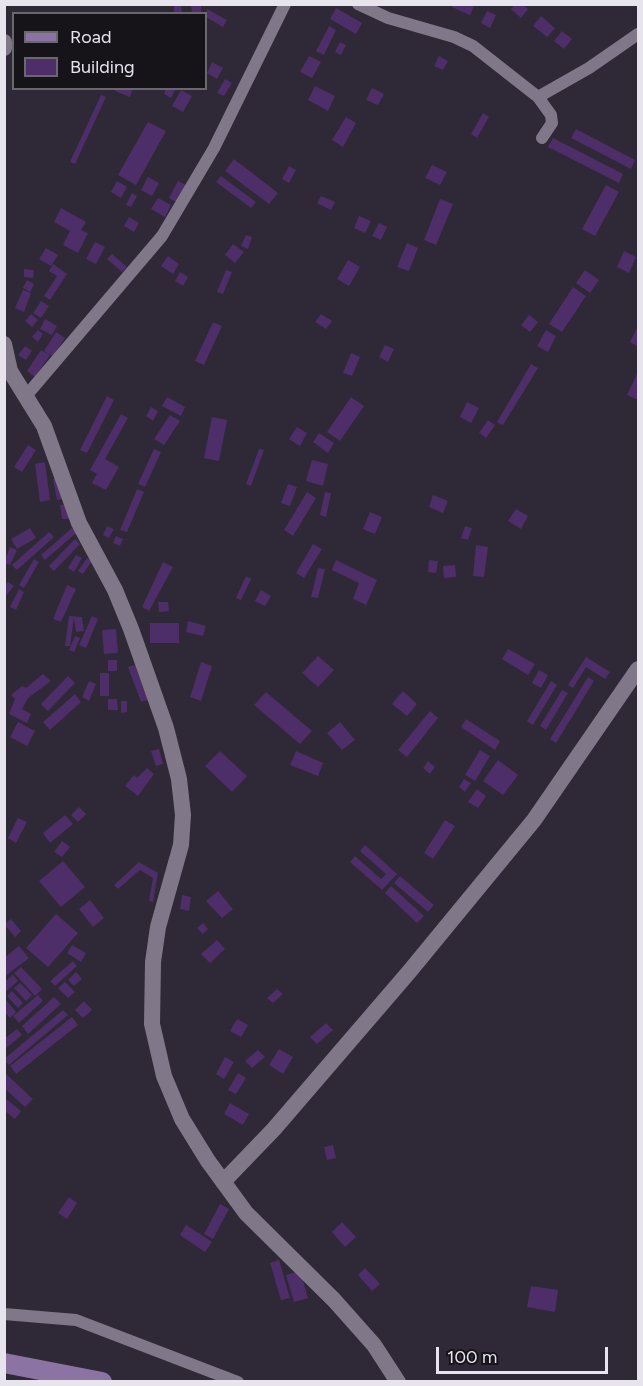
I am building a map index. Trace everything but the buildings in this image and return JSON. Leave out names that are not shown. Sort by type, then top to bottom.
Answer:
[{"type":"main road","points":[[4,1363],[102,1382]]},
{"type":"street","points":[[26,396],[162,237],[214,148],[285,4]]},
{"type":"street","points":[[358,4],[387,18],[454,37],[473,45],[538,97],[551,115],[552,123],[542,138]]},
{"type":"street","points":[[538,97],[589,68],[639,34]]},
{"type":"street","points":[[4,42],[4,48]]},
{"type":"street","points":[[4,344],[10,371],[45,426],[79,523],[115,590],[131,629],[165,728],[179,779],[183,815],[181,845],[158,927],[153,962],[152,1024],[164,1076],[182,1119],[246,1213],[334,1300],[374,1345],[398,1382]]},
{"type":"street","points":[[223,1182],[274,1129],[409,972],[534,820],[639,669]]},
{"type":"street","points":[[4,1314],[76,1320],[237,1382]]}]
